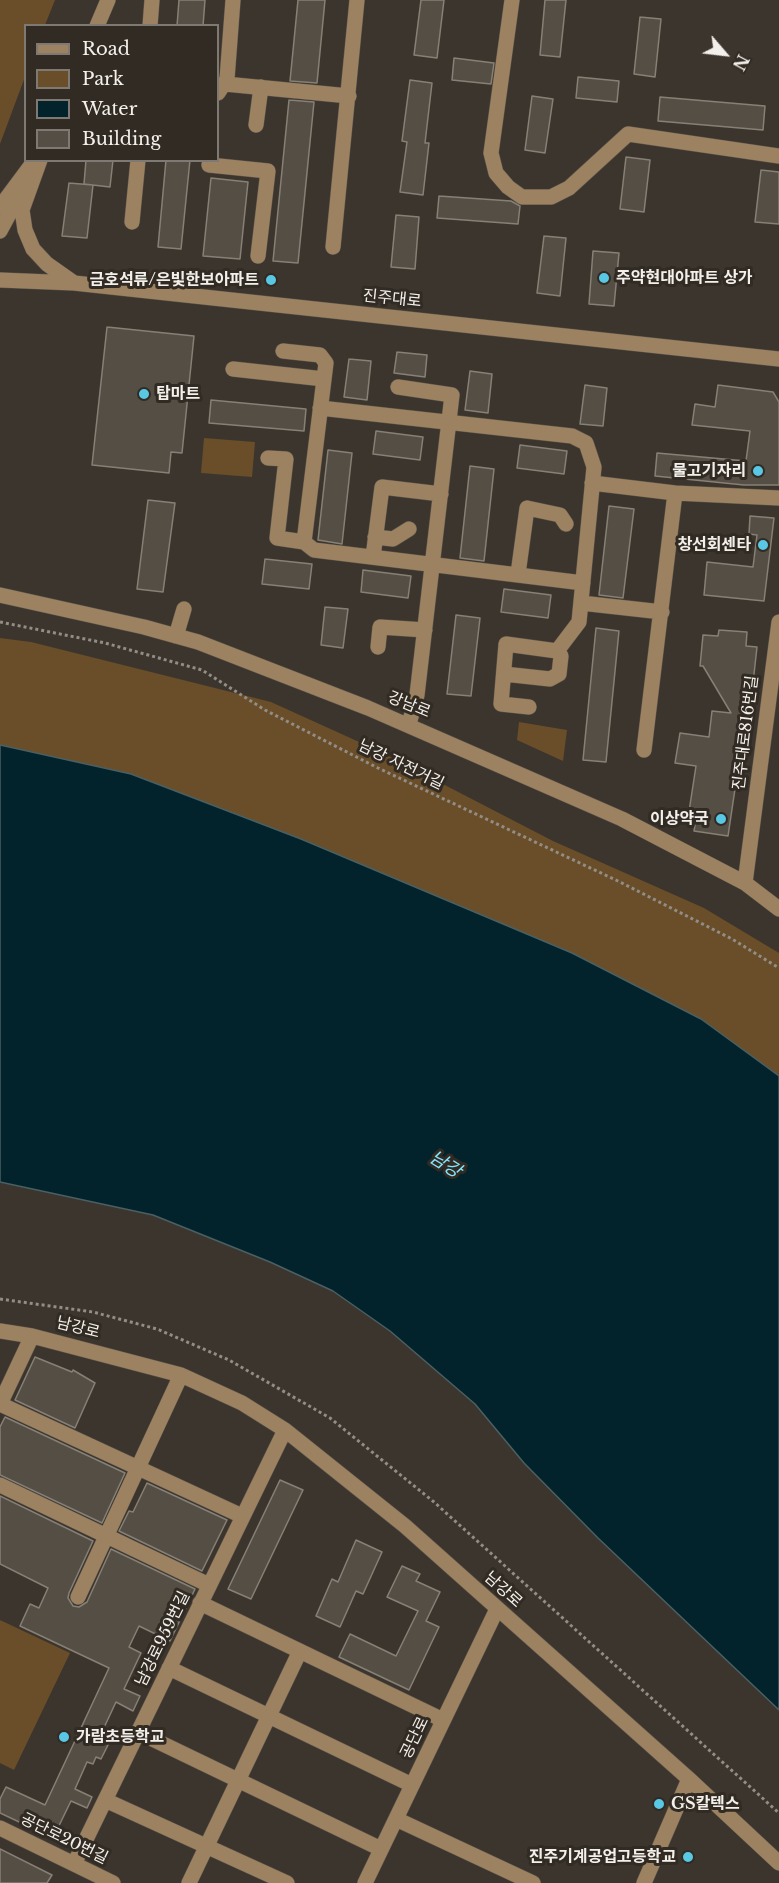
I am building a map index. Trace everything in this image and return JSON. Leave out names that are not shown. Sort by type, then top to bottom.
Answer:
[{"type":"street","points":[[98,24],[108,0]]},
{"type":"street","points":[[150,24],[152,0]]},
{"type":"street","points":[[233,0],[221,88],[261,87],[349,96]]},
{"type":"street","points":[[333,248],[357,0]]},
{"type":"street","points":[[512,0],[491,153],[496,172],[508,187],[522,197],[551,197],[570,188],[628,134],[779,156]]},
{"type":"street","points":[[256,125],[261,87]]},
{"type":"street","points":[[0,207],[35,162]]},
{"type":"street","points":[[0,231],[36,162]]},
{"type":"street","points":[[36,162],[22,210],[25,230],[33,249],[47,264],[74,283]]},
{"type":"street","points":[[132,222],[138,162]]},
{"type":"street","points":[[210,162],[210,165],[268,171],[258,256]]},
{"type":"street","name":"진주대로","points":[[0,280],[74,283],[779,359]]},
{"type":"street","points":[[284,351],[320,356],[326,363],[304,542]]},
{"type":"street","points":[[233,369],[324,379]]},
{"type":"street","points":[[398,387],[452,395],[417,695],[410,724]]},
{"type":"street","points":[[320,408],[572,436],[590,450],[594,468],[579,622],[556,651]]},
{"type":"street","points":[[268,458],[286,459],[277,538],[304,542],[314,550],[583,583]]},
{"type":"street","points":[[592,483],[675,493],[779,498]]},
{"type":"street","points":[[373,557],[382,487],[441,494]]},
{"type":"street","points":[[644,750],[675,493]]},
{"type":"street","points":[[518,574],[527,508],[560,515],[566,524]]},
{"type":"street","points":[[375,537],[393,539],[409,529]]},
{"type":"street","name":"강남로","points":[[0,595],[176,636],[410,724],[622,819],[745,884],[779,909]]},
{"type":"street","points":[[581,603],[662,612]]},
{"type":"street","points":[[176,636],[184,609]]},
{"type":"street","name":"진주대로816번길","points":[[745,884],[774,696],[779,622]]},
{"type":"street","points":[[378,647],[380,627],[424,630]]},
{"type":"street","points":[[504,674],[550,679],[559,674],[561,657],[556,651],[506,644],[501,704],[529,707]]},
{"type":"street","name":"남강로","points":[[0,1331],[32,1336],[181,1375],[242,1403],[285,1430],[405,1526],[689,1779],[779,1863]]},
{"type":"street","points":[[32,1336],[0,1404],[242,1516]]},
{"type":"street","points":[[78,1597],[181,1375]]},
{"type":"street","name":"남강로959번길","points":[[74,1864],[285,1430]]},
{"type":"street","points":[[0,1485],[209,1585]]},
{"type":"street","points":[[200,1603],[443,1720]]},
{"type":"street","name":"공단로","points":[[365,1883],[497,1609]]},
{"type":"street","points":[[189,1883],[300,1651]]},
{"type":"street","points":[[169,1668],[412,1785]]},
{"type":"street","points":[[138,1732],[381,1849]]},
{"type":"street","points":[[644,1883],[689,1779]]},
{"type":"street","points":[[105,1800],[288,1883]]},
{"type":"street","points":[[396,1820],[533,1883]]},
{"type":"street","name":"공단로20번길","points":[[0,1828],[113,1883]]},
{"type":"path","name":"남강 자전거길","points":[[0,622],[105,643],[202,670],[265,710],[378,768],[618,881],[732,939],[779,968]]},
{"type":"green space","points":[[0,0],[55,0],[45,24],[24,24],[24,80],[0,144]]},
{"type":"green space","points":[[204,438],[255,442],[252,477],[201,473]]},
{"type":"green space","points":[[0,638],[31,642],[271,702],[379,751],[553,841],[704,908],[779,953],[779,1076],[701,1019],[572,953],[302,839],[131,774],[0,745]]},
{"type":"green space","points":[[519,722],[567,730],[563,761],[517,740]]},
{"type":"green space","points":[[0,1620],[70,1653],[14,1770],[0,1763]]},
{"type":"water","name":"남강","points":[[0,745],[131,774],[301,839],[572,953],[701,1019],[779,1076],[779,1710],[598,1538],[524,1463],[475,1404],[390,1331],[333,1291],[270,1262],[153,1215],[0,1182]]},
{"type":"building","points":[[179,0],[205,0],[203,24],[177,24]]},
{"type":"building","points":[[298,0],[325,0],[317,83],[290,81]]},
{"type":"building","points":[[421,0],[444,0],[437,58],[414,55]]},
{"type":"building","points":[[545,0],[566,0],[560,57],[540,55]]},
{"type":"building","points":[[640,17],[661,19],[655,77],[634,74]]},
{"type":"building","points":[[454,58],[494,63],[491,84],[452,80]]},
{"type":"building","points":[[578,77],[619,81],[617,102],[576,98]]},
{"type":"building","points":[[410,80],[432,83],[425,143],[429,143],[423,195],[400,192],[407,142],[402,141]]},
{"type":"building","points":[[532,96],[553,99],[545,153],[525,150]]},
{"type":"building","points":[[660,97],[765,106],[763,130],[658,121]]},
{"type":"building","points":[[289,100],[314,102],[298,263],[273,261]]},
{"type":"building","points":[[626,157],[650,160],[644,212],[620,209]]},
{"type":"building","points":[[86,162],[113,162],[110,187],[84,184]]},
{"type":"building","points":[[166,162],[190,162],[181,249],[158,247]]},
{"type":"building","points":[[761,170],[779,172],[779,224],[755,222]]},
{"type":"building","points":[[211,178],[248,182],[240,259],[203,256]]},
{"type":"building","points":[[69,183],[93,185],[87,238],[62,236]]},
{"type":"building","points":[[439,196],[511,201],[520,206],[518,224],[437,218]]},
{"type":"building","points":[[396,215],[419,217],[415,269],[391,267]]},
{"type":"building","points":[[544,236],[566,238],[560,296],[537,293]]},
{"type":"building","name":"주약현대아파트 상가","points":[[593,251],[619,253],[614,306],[589,304]]},
{"type":"building","name":"탑마트","points":[[107,327],[194,336],[182,453],[171,452],[169,473],[92,465]]},
{"type":"building","points":[[397,352],[427,355],[425,377],[394,373]]},
{"type":"building","points":[[349,359],[371,361],[367,400],[344,397]]},
{"type":"building","points":[[470,371],[492,374],[488,413],[465,410]]},
{"type":"building","points":[[585,385],[607,388],[603,426],[580,424]]},
{"type":"building","points":[[718,385],[773,392],[779,402],[779,485],[744,485],[655,476],[657,453],[746,461],[750,431],[692,425],[695,404],[715,407]]},
{"type":"building","points":[[211,400],[306,409],[304,431],[209,423]]},
{"type":"building","points":[[376,431],[423,437],[420,460],[373,454]]},
{"type":"building","points":[[520,445],[567,451],[564,474],[517,468]]},
{"type":"building","points":[[328,450],[352,453],[342,544],[318,540]]},
{"type":"building","points":[[470,466],[494,469],[484,561],[460,558]]},
{"type":"building","points":[[148,500],[175,503],[163,592],[137,589]]},
{"type":"building","points":[[609,506],[634,509],[623,598],[599,595]]},
{"type":"building","points":[[750,516],[774,518],[764,601],[704,595],[707,562],[753,567],[757,535],[749,534]]},
{"type":"building","points":[[265,559],[312,564],[309,589],[262,584]]},
{"type":"building","points":[[363,570],[411,576],[408,598],[361,592]]},
{"type":"building","points":[[504,589],[551,595],[548,618],[501,612]]},
{"type":"building","points":[[325,607],[348,609],[343,648],[321,645]]},
{"type":"building","points":[[456,615],[480,618],[471,696],[447,694]]},
{"type":"building","points":[[596,628],[619,631],[606,762],[583,760]]},
{"type":"building","points":[[719,630],[747,632],[746,646],[757,647],[751,701],[742,700],[737,741],[742,742],[728,836],[694,831],[696,819],[688,818],[696,766],[675,763],[680,733],[709,737],[712,711],[731,713],[703,666],[700,666],[703,635],[718,636]]},
{"type":"building","points":[[35,1357],[72,1372],[73,1370],[95,1383],[75,1428],[15,1400]]},
{"type":"building","points":[[5,1417],[125,1473],[102,1523],[0,1475],[0,1427]]},
{"type":"building","points":[[280,1480],[303,1490],[251,1599],[228,1589]]},
{"type":"building","points":[[147,1483],[227,1520],[202,1571],[119,1531],[129,1511],[133,1512]]},
{"type":"building","points":[[0,1496],[93,1541],[69,1593],[68,1598],[73,1606],[79,1607],[87,1602],[111,1549],[195,1589],[170,1641],[139,1626],[129,1647],[141,1653],[124,1689],[140,1696],[133,1711],[116,1702],[101,1734],[111,1739],[101,1759],[96,1757],[93,1764],[87,1762],[75,1789],[92,1797],[87,1808],[71,1801],[53,1838],[0,1813],[0,1799],[6,1787],[45,1805],[109,1668],[20,1626],[30,1604],[39,1608],[48,1588],[0,1564]]},
{"type":"building","points":[[356,1540],[382,1552],[363,1594],[356,1591],[340,1627],[316,1616],[332,1579],[338,1582]]},
{"type":"building","points":[[402,1566],[420,1574],[416,1581],[440,1592],[426,1621],[439,1627],[409,1690],[339,1657],[350,1634],[396,1656],[418,1611],[387,1597]]},
{"type":"building","points":[[0,1849],[52,1875],[47,1883],[0,1883]]},
{"type":"place","name":"주약현대아파트 상가","points":[[604,278]]},
{"type":"place","name":"금호석류/은빛한보아파트","points":[[271,280]]},
{"type":"place","name":"탑마트","points":[[144,394]]},
{"type":"place","name":"물고기자리","points":[[758,471]]},
{"type":"place","name":"창선회센타","points":[[763,545]]},
{"type":"place","name":"이상약국","points":[[721,819]]},
{"type":"place","name":"가람초등학교","points":[[64,1737]]},
{"type":"place","name":"GS칼텍스","points":[[659,1804]]},
{"type":"place","name":"진주기계공업고등학교","points":[[688,1857]]}]
